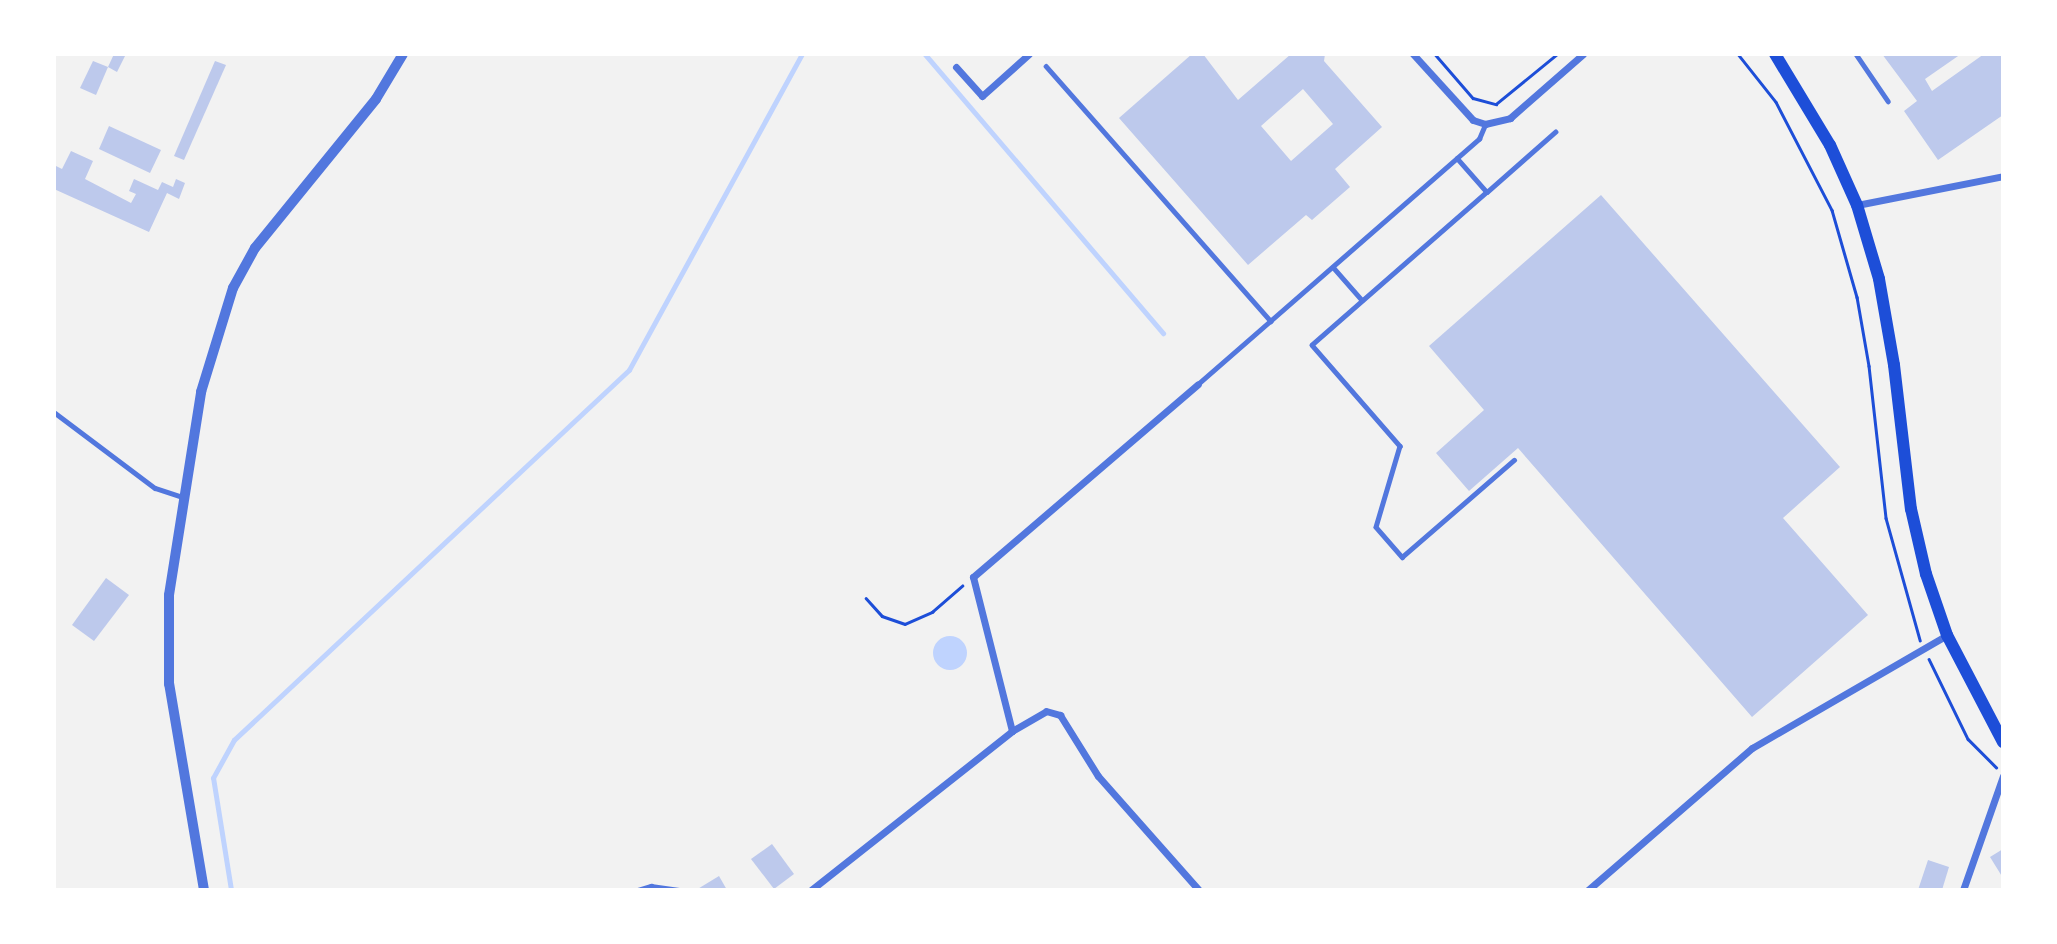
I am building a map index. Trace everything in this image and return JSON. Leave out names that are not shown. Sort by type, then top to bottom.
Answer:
[{"type":"main road","points":[[1774,54],[1830,145],[1857,205],[1879,279],[1894,365],[1911,509],[1947,635],[2003,742]]},
{"type":"street","points":[[204,890],[169,684],[169,595],[201,392],[233,288],[255,248],[376,99],[403,54]]},
{"type":"street","points":[[956,67],[982,96],[1029,54]]},
{"type":"street","points":[[1413,54],[1473,120],[1485,124],[1510,118],[1583,54]]},
{"type":"street","points":[[1857,205],[2003,176]]},
{"type":"street","points":[[1012,731],[973,577],[1198,384]]},
{"type":"street","points":[[1588,890],[1752,748],[1947,635]]},
{"type":"street","points":[[811,890],[1012,731],[1046,711],[1060,715],[1098,776],[1199,890]]},
{"type":"street","points":[[1963,890],[2003,776]]},
{"type":"lane","points":[[1856,54],[1888,101]]},
{"type":"lane","points":[[1046,66],[1270,321]]},
{"type":"lane","points":[[1198,384],[1479,139],[1485,124]]},
{"type":"lane","points":[[1514,460],[1402,557],[1376,527],[1400,446],[1312,345],[1555,132]]},
{"type":"lane","points":[[1457,158],[1487,192]]},
{"type":"lane","points":[[1333,267],[1362,300]]},
{"type":"lane","points":[[54,412],[155,488],[183,497]]},
{"type":"lane","points":[[638,890],[679,890]]},
{"type":"path","points":[[1435,54],[1473,98],[1496,104],[1557,54]]},
{"type":"path","points":[[1738,54],[1776,102],[1832,210]]},
{"type":"path","points":[[866,598],[881,616],[905,624],[932,612],[973,577]]},
{"type":"water","points":[[950,636],[962,641],[967,653],[962,665],[950,670],[938,665],[933,653],[938,641]]},
{"type":"building","points":[[114,54],[126,54],[117,72],[108,67]]},
{"type":"building","points":[[1192,54],[1203,54],[1238,100],[1291,54],[1325,54],[1324,61],[1382,127],[1335,169],[1350,187],[1312,220],[1306,215],[1248,265],[1119,118]],"holes":[[[1303,89],[1333,124],[1291,161],[1261,126]]]},
{"type":"building","points":[[1882,54],[1961,54],[1925,79],[1932,91],[1984,54],[2003,54],[2003,115],[1938,160],[1904,111],[1917,101]]},
{"type":"building","points":[[93,61],[108,67],[96,95],[80,88]]},
{"type":"building","points":[[215,61],[226,65],[184,160],[174,156]]},
{"type":"building","points":[[109,126],[161,150],[150,173],[99,149]]},
{"type":"building","points":[[71,151],[93,161],[85,179],[131,203],[136,194],[129,191],[134,179],[158,190],[162,182],[173,187],[176,179],[185,183],[179,199],[167,193],[149,232],[54,189],[54,165],[62,169]]},
{"type":"building","points":[[1601,195],[1840,467],[1783,518],[1868,615],[1752,717],[1518,448],[1469,491],[1436,453],[1484,410],[1429,346]]},
{"type":"building","points":[[106,578],[129,595],[94,641],[72,625]]},
{"type":"building","points":[[772,844],[794,874],[774,889],[751,859]]},
{"type":"building","points":[[2003,849],[2003,878],[1990,857]]},
{"type":"building","points":[[1928,860],[1949,867],[1942,890],[1918,890]]},
{"type":"building","points":[[719,876],[727,890],[696,890]]},
{"type":"waterway","points":[[231,890],[213,778],[234,740],[629,370],[802,54]]},
{"type":"waterway","points":[[925,54],[1163,333]]}]
